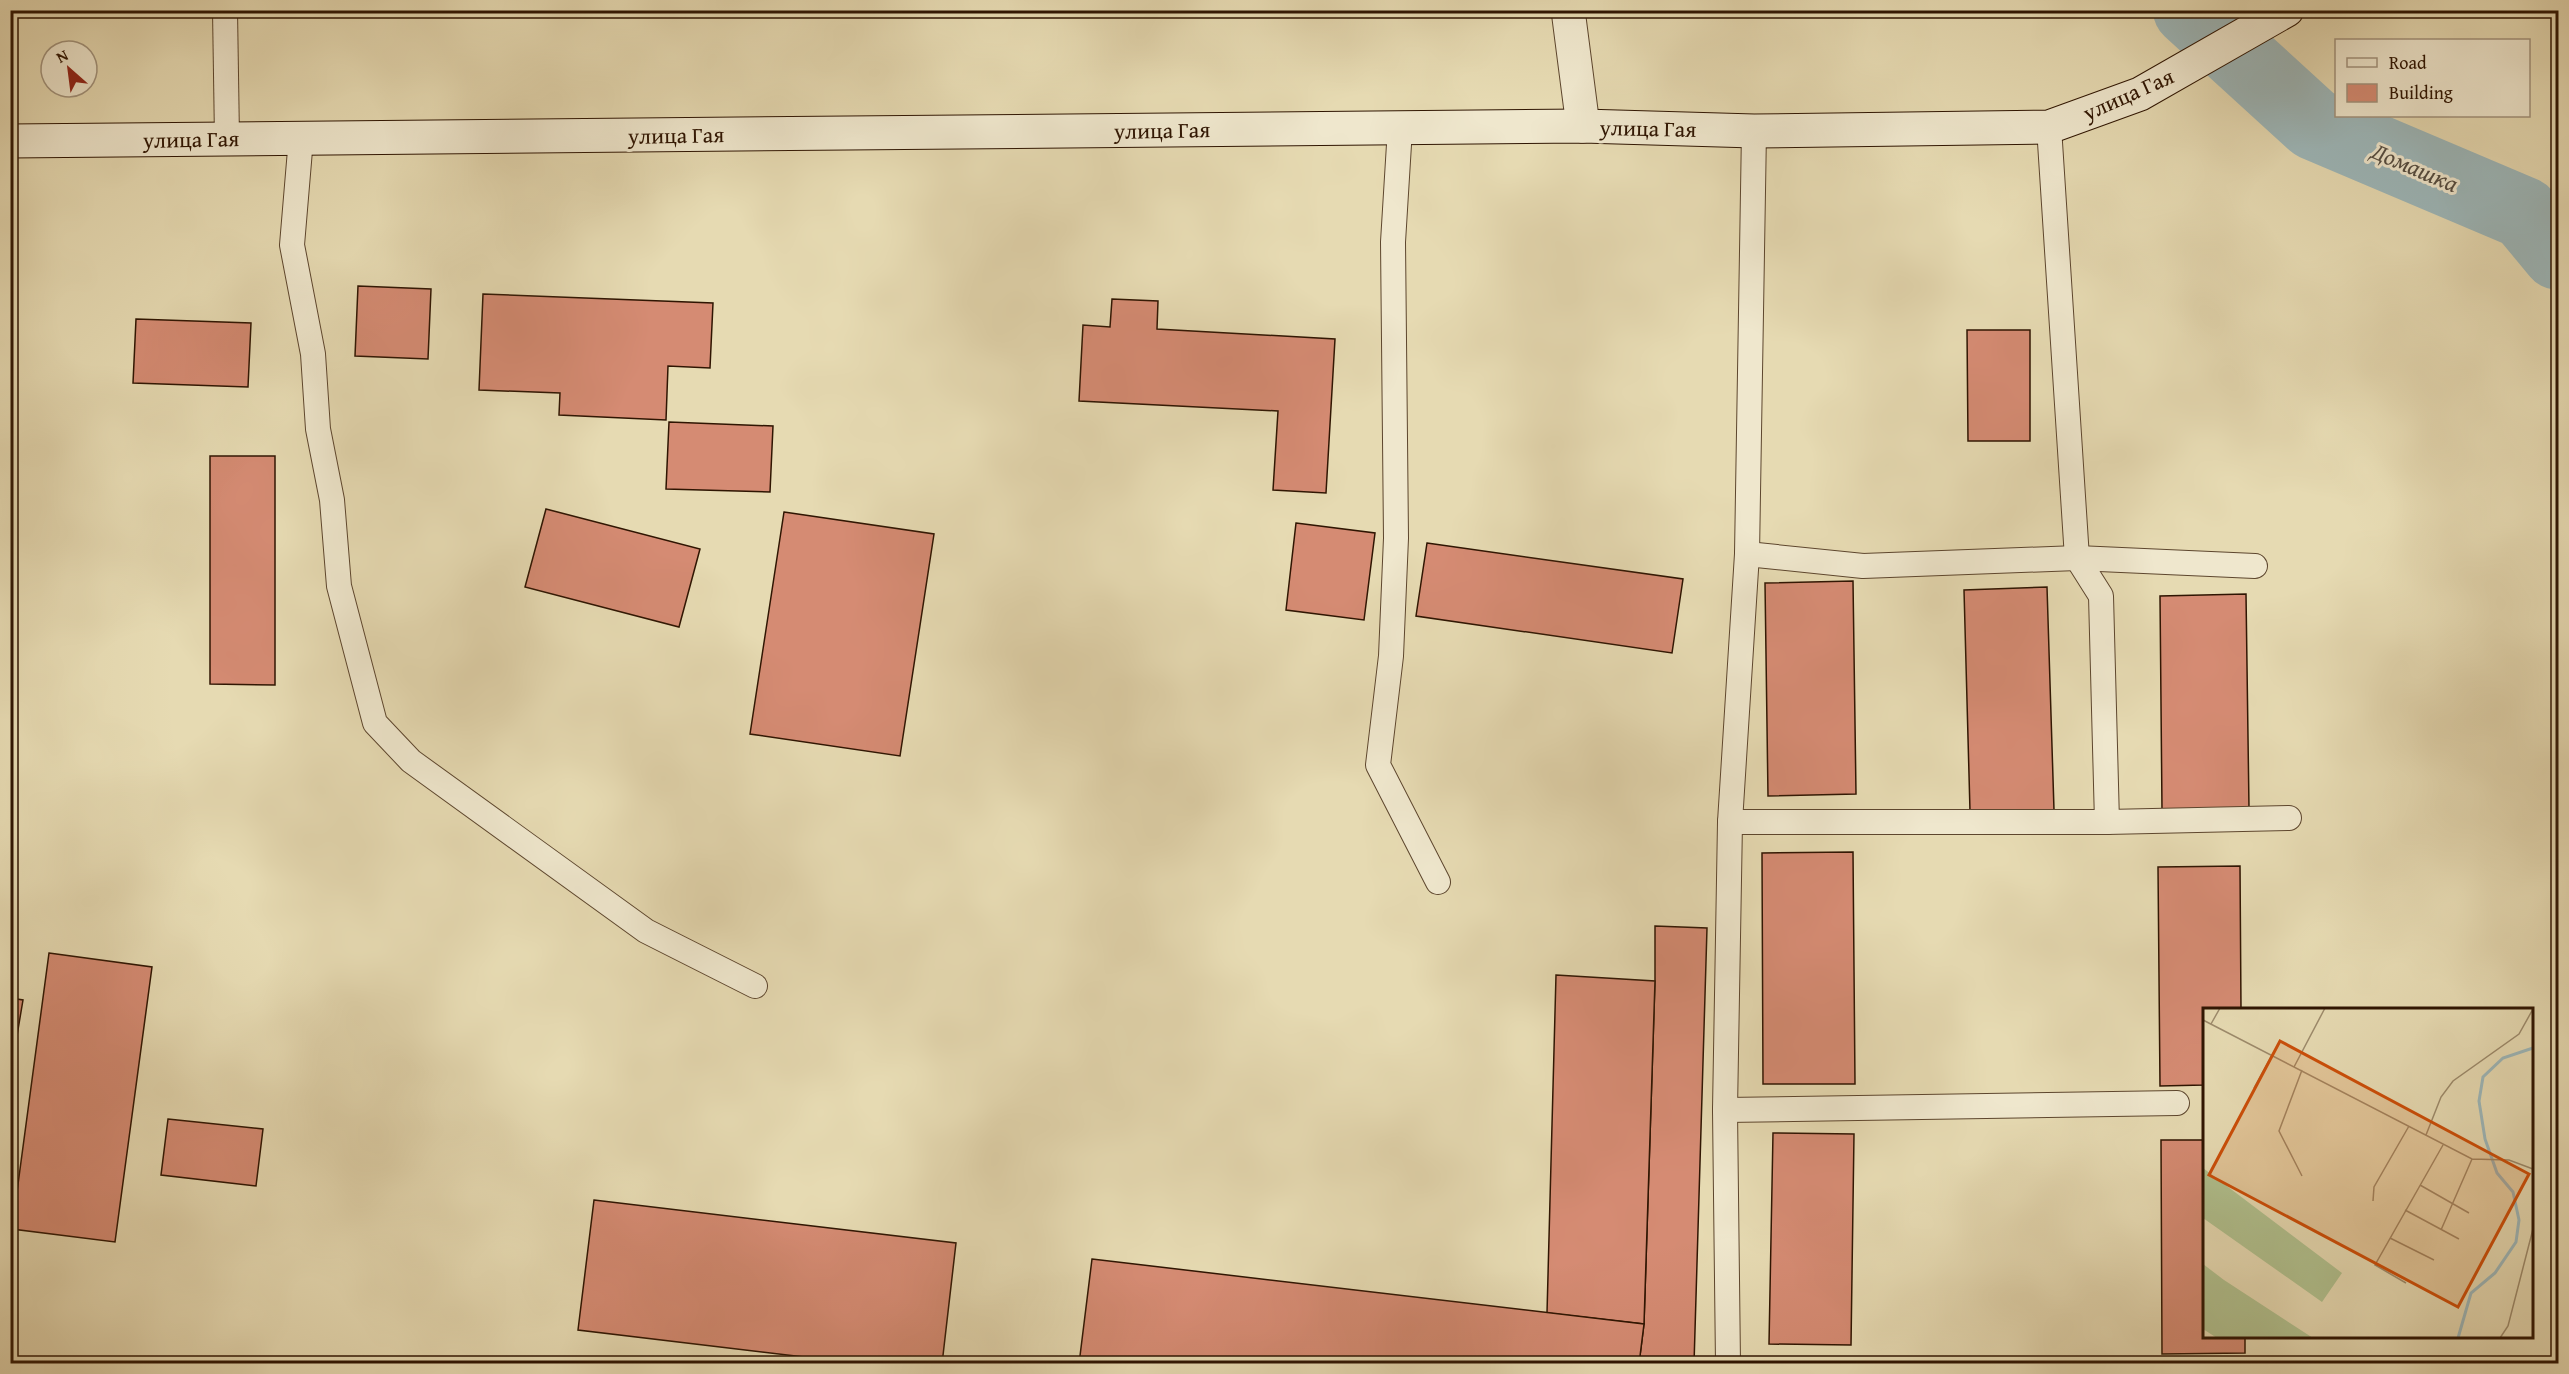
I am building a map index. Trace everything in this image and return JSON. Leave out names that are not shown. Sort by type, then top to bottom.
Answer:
[{"type":"main road","points":[[1568,10],[1582,126]]},
{"type":"main road","name":"улица Гая","points":[[10,141],[1582,126],[1754,131],[2049,127],[2140,94],[2287,10]]},
{"type":"lane","points":[[225,10],[227,139]]},
{"type":"lane","points":[[2049,127],[2077,558],[2100,596],[2107,822]]},
{"type":"lane","points":[[1400,128],[1393,242],[1396,538],[1390,656],[1378,765],[1438,882]]},
{"type":"lane","points":[[1728,1364],[1725,1110],[1730,822],[1747,554],[1754,131]]},
{"type":"lane","points":[[301,138],[292,245],[313,354],[318,429],[332,500],[339,586],[375,723],[411,761],[646,931],[755,986]]},
{"type":"lane","points":[[1747,554],[1863,566],[2077,558],[2255,566]]},
{"type":"lane","points":[[1730,822],[2107,822],[2289,818]]},
{"type":"lane","points":[[1725,1110],[2177,1103]]},
{"type":"green space","points":[[11,1357],[57,1363],[11,1363]]},
{"type":"building","points":[[358,286],[431,289],[428,359],[355,356]]},
{"type":"building","points":[[483,294],[713,303],[710,368],[668,366],[666,420],[559,415],[560,393],[479,390]]},
{"type":"building","points":[[1112,299],[1158,301],[1157,329],[1335,339],[1326,493],[1273,490],[1278,411],[1079,401],[1083,325],[1110,327]]},
{"type":"building","points":[[136,319],[251,323],[248,387],[133,383]]},
{"type":"building","points":[[1967,330],[2030,330],[2030,441],[1968,441]]},
{"type":"building","points":[[669,422],[773,426],[770,492],[666,489]]},
{"type":"building","points":[[210,456],[275,456],[275,685],[210,684]]},
{"type":"building","points":[[546,509],[700,549],[679,627],[525,587]]},
{"type":"building","points":[[784,512],[934,534],[900,756],[750,734]]},
{"type":"building","points":[[1296,523],[1375,533],[1364,620],[1286,610]]},
{"type":"building","points":[[1427,543],[1683,579],[1672,653],[1416,616]]},
{"type":"building","points":[[1853,581],[1856,794],[1768,796],[1765,583]]},
{"type":"building","points":[[2047,587],[2054,810],[1970,811],[1964,590]]},
{"type":"building","points":[[2246,594],[2249,808],[2162,810],[2160,596]]},
{"type":"building","points":[[1853,852],[1855,1084],[1763,1084],[1762,853]]},
{"type":"building","points":[[2240,866],[2241,1008],[2203,1008],[2203,1085],[2160,1086],[2158,867]]},
{"type":"building","points":[[1655,926],[1707,928],[1694,1364],[1639,1364],[1644,1324]]},
{"type":"building","points":[[49,953],[152,967],[115,1242],[12,1229]]},
{"type":"building","points":[[1556,975],[1655,981],[1644,1324],[1547,1313]]},
{"type":"building","points":[[10,998],[23,1000],[10,1077]]},
{"type":"building","points":[[168,1119],[263,1129],[256,1186],[161,1175]]},
{"type":"building","points":[[1773,1133],[1854,1134],[1851,1345],[1769,1344]]},
{"type":"building","points":[[2161,1140],[2203,1140],[2203,1338],[2245,1338],[2245,1353],[2162,1354]]},
{"type":"building","points":[[594,1200],[956,1243],[942,1364],[863,1364],[578,1330]]},
{"type":"building","points":[[1092,1259],[1644,1324],[1639,1364],[1079,1364]]},
{"type":"waterway","name":"Домашка","points":[[2189,10],[2314,124],[2524,213],[2558,254]]}]
